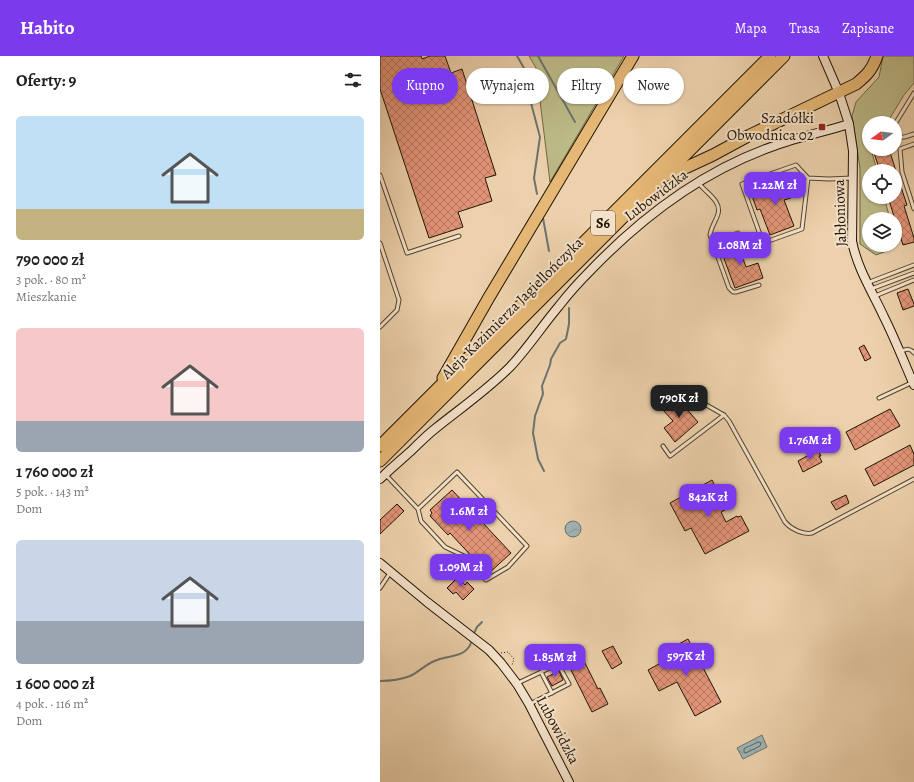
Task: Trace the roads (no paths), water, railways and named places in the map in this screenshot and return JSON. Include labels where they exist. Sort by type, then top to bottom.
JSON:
[{"type":"highway","points":[[436,390],[488,299],[633,56]]},
{"type":"highway","name":"Aleja Kazimierza Jagiellończyka","points":[[696,138],[770,56]]},
{"type":"highway","name":"Aleja Kazimierza Jagiellończyka","points":[[380,446],[696,138],[784,56]]},
{"type":"highway","points":[[662,179],[856,84],[867,75],[874,65],[877,56]]},
{"type":"highway","name":"Aleja Kazimierza Jagiellończyka","points":[[380,461],[662,179],[670,164]]},
{"type":"street","name":"Jabłoniowa","points":[[824,56],[839,92],[849,124],[853,151],[852,241],[854,252],[914,384]]},
{"type":"street","name":"Lubowidzka","points":[[382,477],[435,429],[461,410],[501,376],[516,361],[570,293],[609,252],[655,211],[684,190],[735,162],[774,145],[849,124]]},
{"type":"street","name":"Lubowidzka","points":[[380,563],[489,650],[517,684],[529,704],[569,782]]},
{"type":"lane","points":[[900,116],[914,93]]},
{"type":"lane","points":[[902,138],[914,134]]},
{"type":"lane","points":[[686,145],[696,138]]},
{"type":"lane","points":[[914,144],[900,149],[902,172],[914,209]]},
{"type":"lane","points":[[670,164],[677,154]]},
{"type":"lane","points":[[808,178],[802,229],[763,243],[742,184],[796,165],[808,178],[852,178]]},
{"type":"lane","points":[[380,175],[407,253],[459,236]]},
{"type":"lane","points":[[698,182],[701,187],[715,200],[718,206],[718,215],[710,234],[729,288],[733,292],[736,292],[759,285]]},
{"type":"lane","points":[[712,242],[738,233]]},
{"type":"lane","points":[[380,243],[399,300],[398,310],[380,328]]},
{"type":"lane","points":[[871,289],[914,265]]},
{"type":"lane","points":[[871,289],[914,273]]},
{"type":"lane","points":[[871,289],[914,280]]},
{"type":"lane","points":[[900,351],[908,349],[912,350],[914,353]]},
{"type":"lane","points":[[879,398],[914,384]]},
{"type":"lane","points":[[680,390],[724,415],[730,421],[785,522],[789,527],[806,534],[812,533],[914,479]]},
{"type":"lane","points":[[663,446],[670,456],[724,415]]},
{"type":"lane","points":[[382,477],[418,508],[421,521],[445,547],[464,556],[486,580],[508,566],[527,546],[457,472],[418,508]]},
{"type":"lane","points":[[380,588],[391,572]]},
{"type":"lane","points":[[517,684],[558,664],[568,684],[529,704]]},
{"type":"lane","points":[[541,672],[552,693]]},
{"type":"water","points":[[573,521],[579,523],[581,529],[579,535],[573,537],[567,535],[565,529],[567,523]]},
{"type":"water","points":[[762,735],[767,747],[743,759],[737,748]]},
{"type":"waterway","points":[[517,56],[528,75],[531,103],[540,137],[534,178],[537,194]]},
{"type":"waterway","points":[[538,56],[575,122]]},
{"type":"waterway","points":[[543,218],[549,251]]},
{"type":"waterway","points":[[544,471],[538,459],[533,433],[535,416],[543,394],[542,386],[551,359],[560,343],[566,339],[569,324],[569,308]]},
{"type":"waterway","points":[[474,633],[482,622]]},
{"type":"waterway","points":[[380,681],[395,680],[410,676],[433,661],[461,654],[471,643]]},
{"type":"place","name":"Szadółki Obwodnica 02","points":[[822,127]]}]
